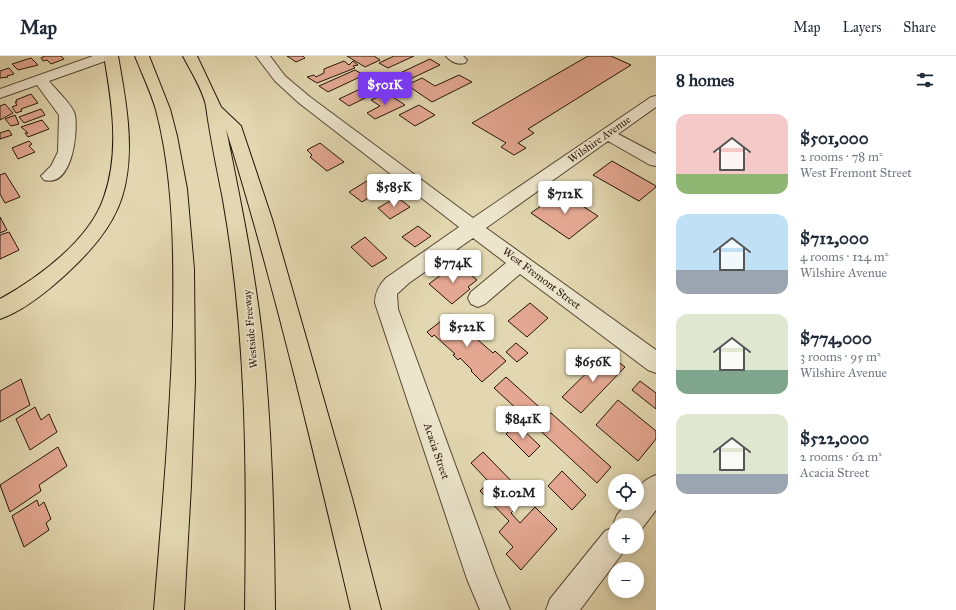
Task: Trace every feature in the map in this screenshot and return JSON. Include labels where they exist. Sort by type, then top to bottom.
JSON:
[{"type":"highway","name":"Westside Freeway","points":[[190,56],[213,108],[237,220],[247,294],[256,392],[259,488],[260,610]]},
{"type":"highway","points":[[143,58],[163,109],[169,136],[178,189],[184,269],[183,382],[178,485],[169,610]]},
{"type":"highway","points":[[0,310],[15,302],[64,265],[94,231],[113,198],[118,171],[120,135],[119,107],[110,61]]},
{"type":"highway","points":[[213,108],[233,126],[262,219],[336,491],[366,610]]},
{"type":"street","name":"West Fremont Street","points":[[263,56],[273,73],[382,160],[656,363]]},
{"type":"street","points":[[0,94],[40,80],[84,59],[110,61]]},
{"type":"street","points":[[40,80],[67,114],[66,152],[58,169],[50,176]]},
{"type":"street","name":"Wilshire Avenue","points":[[387,291],[389,287],[402,277],[656,100]]},
{"type":"street","points":[[606,134],[656,161]]},
{"type":"street","points":[[478,298],[520,262]]},
{"type":"street","name":"Acacia Street","points":[[387,291],[385,300],[387,309],[482,579],[496,610]]},
{"type":"street","points":[[632,518],[656,488]]},
{"type":"street","points":[[561,610],[608,549]]},
{"type":"building","points":[[45,56],[61,56],[64,59],[51,64],[47,60],[43,61],[41,58]]},
{"type":"building","points":[[287,56],[303,56],[305,58],[296,62]]},
{"type":"building","points":[[347,56],[374,56],[380,60],[365,67]]},
{"type":"building","points":[[394,56],[414,56],[388,68],[379,63]]},
{"type":"building","points":[[588,56],[611,56],[631,65],[528,129],[534,133],[518,143],[526,148],[514,155],[501,147],[506,143],[472,123]]},
{"type":"building","points":[[31,58],[38,65],[18,70],[12,64]]},
{"type":"building","points":[[430,59],[440,65],[408,80],[398,74]]},
{"type":"building","points":[[344,61],[349,65],[353,61],[358,65],[353,66],[355,68],[317,83],[307,77],[314,75],[316,77],[324,73],[324,69]]},
{"type":"building","points":[[9,68],[14,74],[7,76],[8,77],[0,78],[0,71]]},
{"type":"building","points":[[355,70],[364,75],[328,92],[319,86]]},
{"type":"building","points":[[459,75],[472,82],[432,102],[407,85],[422,78],[435,86]]},
{"type":"building","points":[[377,81],[387,87],[349,106],[339,99]]},
{"type":"building","points":[[387,93],[405,105],[375,119],[367,113],[380,106],[371,100]]},
{"type":"building","points":[[31,94],[38,103],[21,109],[22,111],[16,113],[12,107],[17,105],[15,102],[17,102],[16,100]]},
{"type":"building","points":[[5,104],[13,113],[0,120],[0,106]]},
{"type":"building","points":[[419,105],[435,115],[415,126],[399,115]]},
{"type":"building","points":[[41,109],[45,115],[24,123],[19,117]]},
{"type":"building","points":[[15,115],[19,124],[11,126],[5,119]]},
{"type":"building","points":[[42,120],[49,129],[28,137],[25,133],[28,133],[21,127]]},
{"type":"building","points":[[9,130],[12,135],[0,139],[0,133]]},
{"type":"building","points":[[29,141],[32,144],[29,146],[35,152],[18,159],[12,148]]},
{"type":"building","points":[[320,143],[344,162],[327,171],[310,157],[312,155],[307,150]]},
{"type":"building","points":[[612,161],[656,187],[639,201],[593,175]]},
{"type":"building","points":[[5,173],[20,197],[5,203],[0,194],[0,175]]},
{"type":"building","points":[[370,179],[382,189],[362,202],[349,192]]},
{"type":"building","points":[[561,192],[598,216],[569,239],[531,213]]},
{"type":"building","points":[[397,197],[410,207],[390,219],[378,208]]},
{"type":"building","points":[[0,217],[7,230],[0,233]]},
{"type":"building","points":[[418,226],[431,236],[415,247],[402,237]]},
{"type":"building","points":[[9,232],[19,250],[0,259],[0,235]]},
{"type":"building","points":[[365,237],[387,258],[372,267],[351,247]]},
{"type":"building","points":[[459,265],[477,280],[468,287],[470,289],[452,304],[429,284],[446,271],[449,273]]},
{"type":"building","points":[[530,303],[548,318],[527,337],[508,321]]},
{"type":"building","points":[[450,314],[458,321],[456,322],[464,328],[466,327],[472,331],[470,333],[493,353],[495,351],[506,361],[482,382],[460,358],[458,360],[453,355],[455,354],[434,335],[432,337],[427,332]]},
{"type":"building","points":[[516,343],[528,353],[517,362],[506,352]]},
{"type":"building","points":[[607,353],[625,367],[581,413],[562,397]]},
{"type":"building","points":[[506,377],[548,415],[551,413],[611,467],[597,483],[494,388]]},
{"type":"building","points":[[21,379],[30,405],[0,422],[0,391]]},
{"type":"building","points":[[640,381],[656,393],[656,409],[632,390]]},
{"type":"building","points":[[618,400],[656,431],[656,439],[638,461],[596,425]]},
{"type":"building","points":[[35,407],[41,420],[49,414],[57,432],[30,450],[16,419]]},
{"type":"building","points":[[517,424],[540,446],[529,457],[506,434]]},
{"type":"building","points":[[58,447],[67,466],[39,485],[41,491],[10,512],[0,485]]},
{"type":"building","points":[[483,452],[527,497],[511,513],[520,523],[535,507],[557,529],[521,570],[506,554],[513,547],[499,532],[509,521],[480,491],[489,482],[471,463]]},
{"type":"building","points":[[562,471],[586,495],[572,510],[548,486]]},
{"type":"building","points":[[37,500],[39,506],[44,502],[51,519],[46,523],[49,530],[24,547],[12,516]]}]
